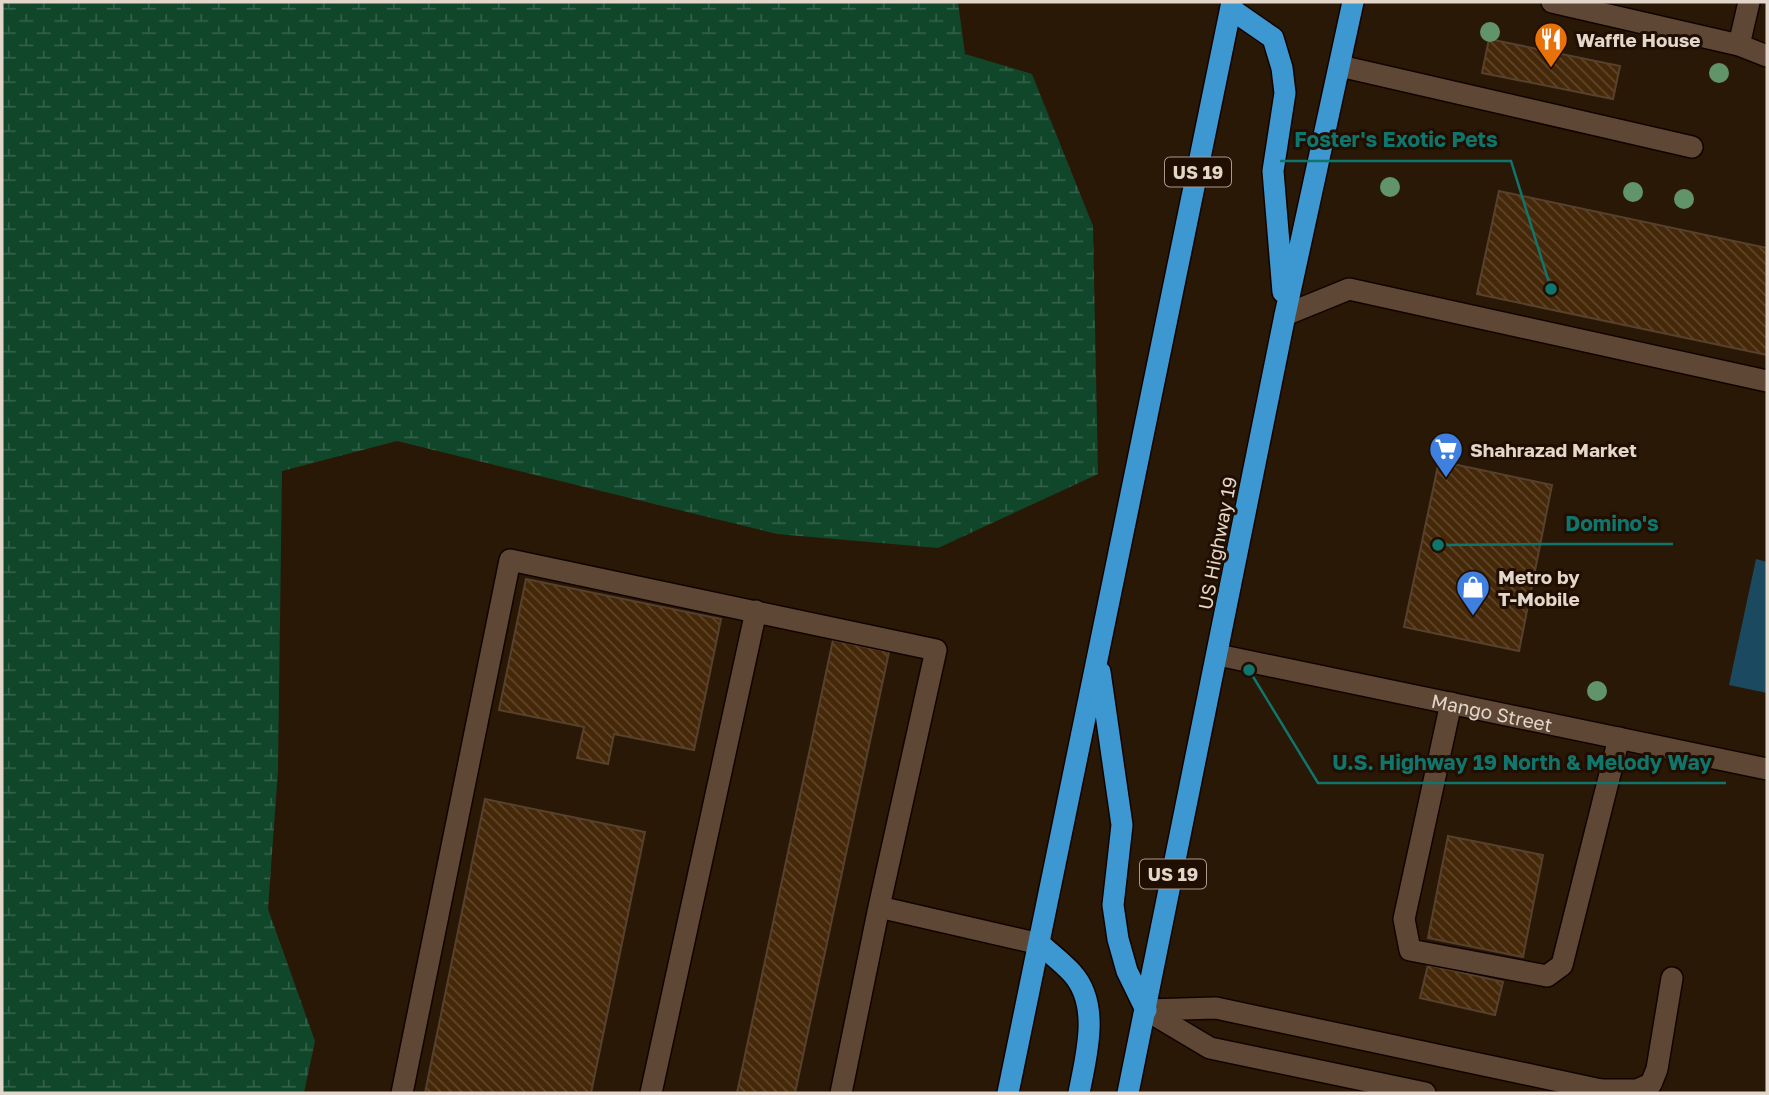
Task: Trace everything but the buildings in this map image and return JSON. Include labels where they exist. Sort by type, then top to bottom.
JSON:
[{"type":"highway","name":"US Highway 19","points":[[1128,1093],[1285,315],[1353,2]]},
{"type":"highway","points":[[1231,5],[1273,38],[1282,68],[1285,93],[1273,171],[1285,315]]},
{"type":"highway","name":"US 19","points":[[1008,1093],[1231,5]]},
{"type":"highway","points":[[1098,656],[1122,825],[1113,905],[1116,928],[1128,971],[1146,1010]]},
{"type":"highway","points":[[1040,944],[1074,975],[1087,1000],[1089,1041],[1079,1093]]},
{"type":"street","points":[[1552,2],[1739,45],[1767,56]]},
{"type":"street","points":[[1739,45],[1749,2]]},
{"type":"street","points":[[1340,66],[1692,147]]},
{"type":"street","points":[[1285,315],[1349,289],[1767,381]]},
{"type":"street","points":[[402,1093],[510,560],[936,650],[841,1093]]},
{"type":"street","points":[[651,1093],[757,611]]},
{"type":"street","name":"Mango Street","points":[[1218,655],[1767,769]]},
{"type":"street","points":[[1451,702],[1404,919],[1409,950],[1547,976],[1562,965],[1619,738]]},
{"type":"street","points":[[879,907],[1040,944]]},
{"type":"street","points":[[1146,1010],[1216,1008],[1600,1091],[1637,1090],[1651,1084],[1657,1069],[1672,978]]},
{"type":"street","points":[[1146,1010],[1210,1048],[1425,1093]]},
{"type":"green space","points":[[2,2],[958,2],[965,54],[1032,74],[1093,226],[1098,474],[938,548],[777,534],[397,441],[282,471],[278,770],[268,909],[315,1041],[304,1093],[2,1093]]},
{"type":"water","points":[[1756,559],[1767,562],[1767,693],[1729,685]]},
{"type":"place","name":"Waffle House","points":[[1551,69]]},
{"type":"place","name":"Foster's Exotic Pets","points":[[1551,289]]},
{"type":"place","name":"Shahrazad Market","points":[[1446,479]]},
{"type":"place","name":"Domino's","points":[[1438,545]]},
{"type":"place","name":"Metro by T-Mobile","points":[[1473,617]]},
{"type":"place","name":"U.S. Highway 19 North & Melody Way","points":[[1249,670]]}]
